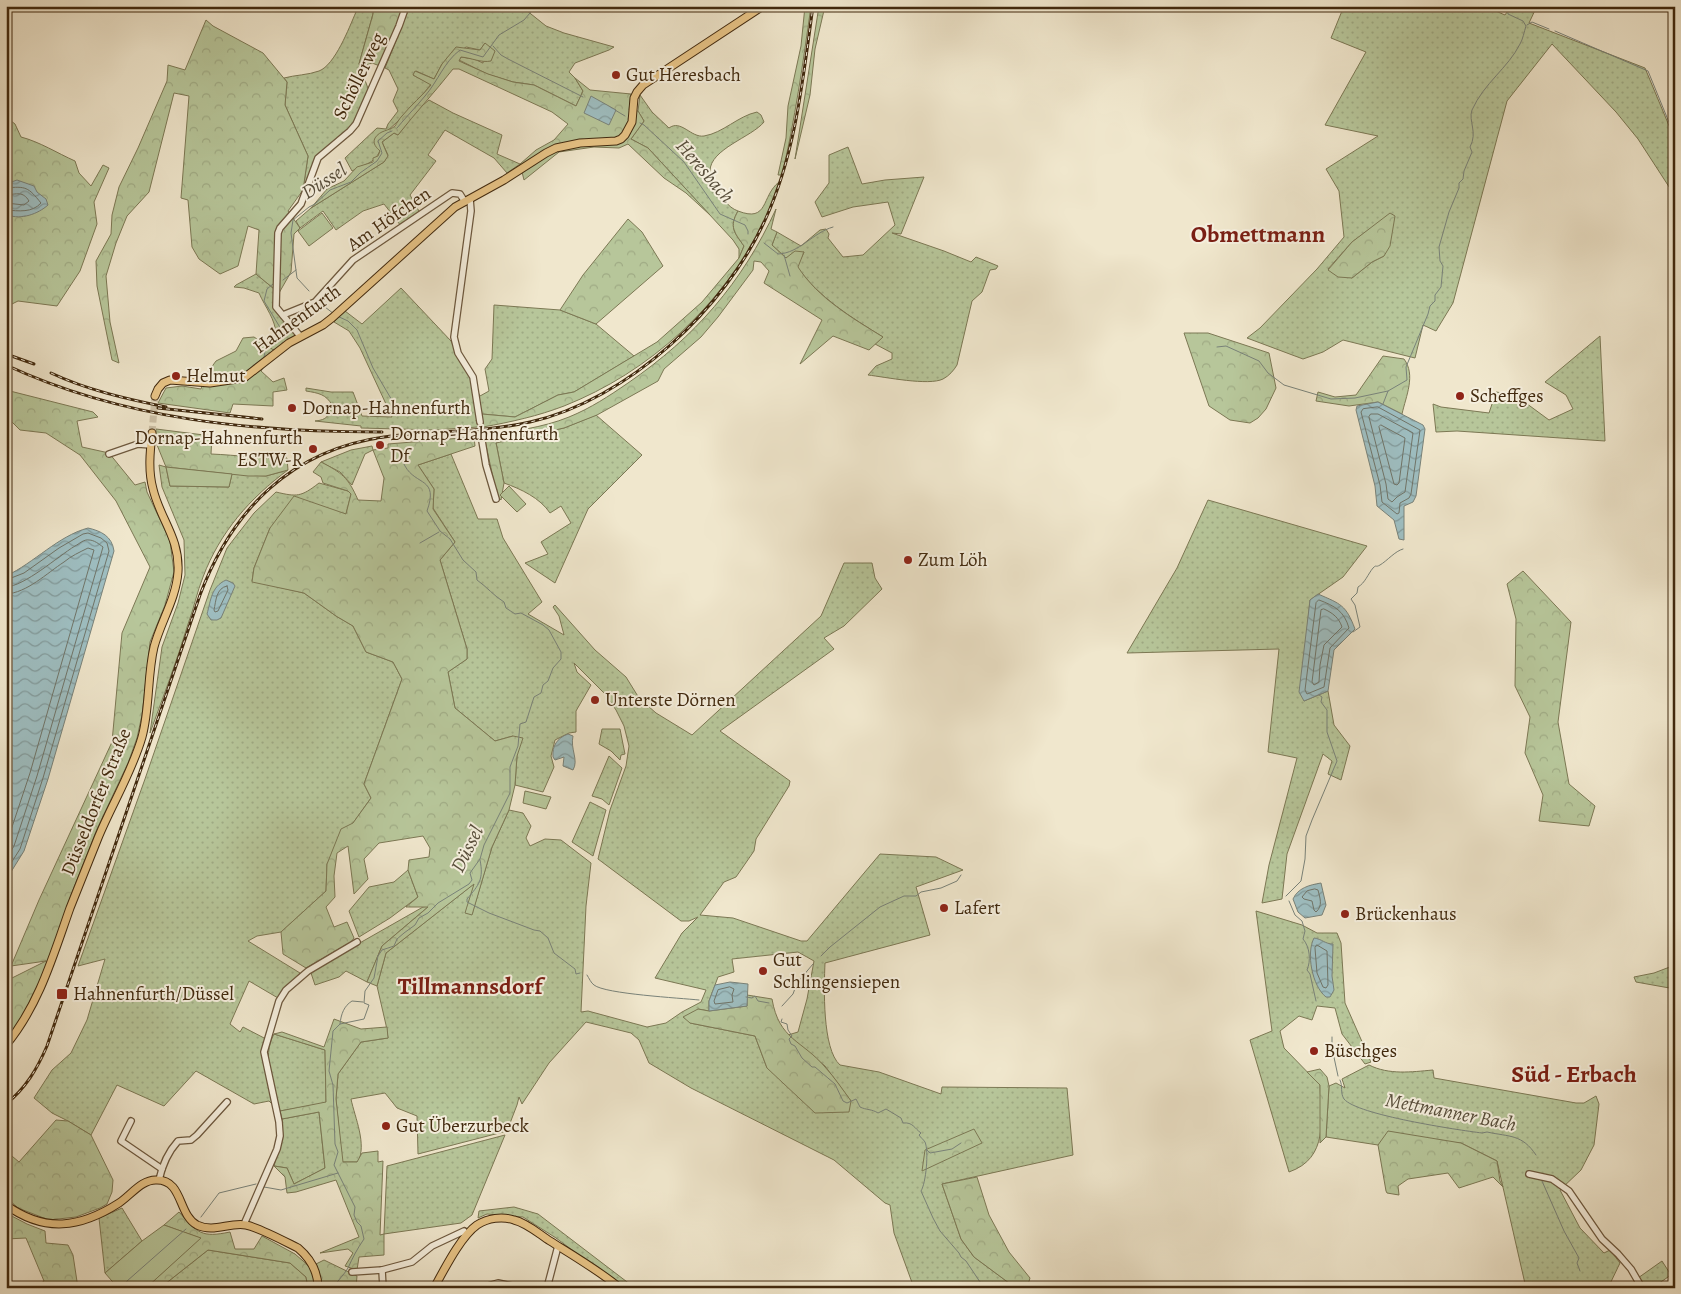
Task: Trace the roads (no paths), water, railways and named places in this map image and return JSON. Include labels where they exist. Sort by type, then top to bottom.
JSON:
[{"type":"main road","name":"Hahnenfurth","points":[[155,396],[163,382],[170,380],[210,383],[244,378],[279,350],[332,318],[446,214],[468,200],[546,153],[568,144],[616,142],[621,139],[632,122],[634,98],[643,85],[763,6]]},
{"type":"main road","name":"Düsseldorfer Straße","points":[[6,1045],[30,1009],[45,980],[73,900],[142,737],[147,711],[153,654],[160,629],[174,596],[178,571],[174,539],[153,490],[150,474],[152,433]]},
{"type":"main road","points":[[6,1205],[24,1217],[37,1222],[56,1225],[68,1224],[80,1221],[119,1203],[146,1182],[159,1180],[173,1187],[178,1194],[186,1215],[192,1222],[202,1228],[246,1225],[288,1243],[305,1254],[314,1267],[318,1279],[318,1288]]},
{"type":"main road","points":[[434,1288],[471,1230],[487,1220],[501,1218],[516,1220],[620,1288]]},
{"type":"street","name":"Schöllerweg","points":[[300,336],[276,307],[278,237],[280,228],[301,204],[318,158],[356,124],[400,26],[406,6]]},
{"type":"street","name":"Am Höfchen","points":[[283,315],[315,302],[353,260],[452,194],[460,194],[468,200]]},
{"type":"street","points":[[468,200],[471,211],[454,337],[458,353],[473,377],[480,422]]},
{"type":"street","points":[[482,441],[486,465],[496,499]]},
{"type":"street","points":[[110,454],[138,444],[151,445]]},
{"type":"street","points":[[246,1225],[245,1222],[277,1149],[280,1136],[278,1114],[264,1052],[279,1001],[286,990],[308,971],[356,942]]},
{"type":"street","points":[[159,1180],[162,1169],[178,1141],[191,1140],[228,1102]]},
{"type":"street","points":[[131,1121],[122,1141],[162,1169]]},
{"type":"street","points":[[1529,1174],[1552,1179],[1569,1191],[1602,1239],[1631,1269],[1642,1288]]},
{"type":"street","points":[[352,1272],[382,1270],[412,1262],[432,1246],[464,1231]]},
{"type":"street","points":[[547,1288],[558,1246]]},
{"type":"street","points":[[382,1270],[383,1288]]},
{"type":"street","points":[[481,1288],[498,1283],[521,1288]]},
{"type":"water","points":[[591,96],[616,110],[609,125],[584,113]]},
{"type":"water","points":[[17,180],[34,186],[37,192],[46,199],[48,205],[29,215],[18,217],[8,215],[6,210],[6,184]]},
{"type":"water","points":[[1378,402],[1423,425],[1425,429],[1416,496],[1413,502],[1404,506],[1404,540],[1399,539],[1394,520],[1377,506],[1375,486],[1356,410],[1357,406]]},
{"type":"water","points":[[88,528],[105,535],[111,542],[114,551],[48,779],[24,851],[6,880],[6,576],[66,537]]},
{"type":"water","points":[[226,580],[235,586],[221,618],[211,620],[207,614],[212,594],[217,586]]},
{"type":"water","points":[[1318,594],[1342,606],[1349,615],[1355,629],[1334,650],[1328,691],[1304,701],[1299,692],[1310,600]]},
{"type":"water","points":[[568,734],[573,736],[575,766],[573,770],[563,766],[564,757],[555,760],[553,757],[553,749],[556,743]]},
{"type":"water","points":[[1321,883],[1326,905],[1322,915],[1305,918],[1298,912],[1293,899],[1304,888]]},
{"type":"water","points":[[1314,938],[1333,944],[1332,976],[1334,990],[1330,997],[1326,997],[1321,992],[1314,977],[1311,952]]},
{"type":"water","points":[[730,982],[748,984],[747,1006],[709,1011],[709,1001],[715,985]]},
{"type":"waterway","name":"Düssel","points":[[397,128],[430,90],[454,55],[460,50],[483,57],[499,35],[524,20],[536,6]]},
{"type":"waterway","name":"Mettmanner Bach","points":[[1383,404],[1388,391],[1407,380],[1406,367],[1430,306],[1435,301],[1435,295],[1441,287],[1443,266],[1440,261],[1439,247],[1459,183],[1463,179],[1464,171],[1472,152],[1470,147],[1473,136],[1472,110],[1483,92],[1515,53],[1523,38],[1526,26],[1523,21],[1508,14],[1507,6]]},
{"type":"waterway","points":[[1527,25],[1532,22],[1549,29]]},
{"type":"waterway","points":[[1555,31],[1648,71],[1675,137]]},
{"type":"waterway","name":"Heresbach","points":[[493,46],[501,55],[508,59],[583,97]]},
{"type":"waterway","name":"Heresbach","points":[[615,110],[625,116]]},
{"type":"waterway","name":"Heresbach","points":[[640,123],[684,162],[720,214],[745,225],[748,234]]},
{"type":"waterway","name":"Düssel","points":[[309,291],[297,278],[291,233],[293,220],[330,190],[351,182],[377,161],[382,153],[378,141],[392,131]]},
{"type":"waterway","name":"Heresbach","points":[[764,243],[778,254],[786,253],[800,247],[833,227]]},
{"type":"waterway","points":[[784,255],[790,276]]},
{"type":"waterway","points":[[283,280],[296,270]]},
{"type":"waterway","points":[[203,378],[244,373],[264,357],[266,346],[281,329],[264,301],[267,289],[273,284]]},
{"type":"waterway","name":"Düssel","points":[[325,307],[334,314]]},
{"type":"waterway","name":"Düssel","points":[[337,316],[348,321],[357,330],[373,368],[393,402],[395,413]]},
{"type":"waterway","points":[[1217,347],[1226,346],[1259,361],[1268,373],[1284,385],[1331,399],[1355,398],[1388,391]]},
{"type":"waterway","name":"Düssel","points":[[333,1288],[346,1271],[364,1239],[361,1226],[354,1215],[355,1207],[334,1165],[338,1152],[335,1144],[333,1085],[329,1071],[333,1031],[340,1024],[364,1019],[369,1005],[364,1003],[365,991],[374,978],[378,956],[382,950],[394,946],[397,939],[415,925],[419,918],[428,913],[438,903],[469,884],[472,880],[470,873],[480,859],[484,845],[510,793],[510,767],[518,746],[520,724],[526,722],[534,697],[541,693],[543,685],[548,681],[553,668],[561,659],[561,652],[549,630],[521,613],[515,614],[506,608],[504,602],[477,580],[476,572],[463,560],[450,539],[440,531],[427,511],[430,500],[428,487],[404,465],[401,454]]},
{"type":"waterway","points":[[420,543],[439,532]]},
{"type":"waterway","name":"Mettmanner Bach","points":[[1353,632],[1360,627],[1355,605],[1351,599],[1357,593],[1358,587],[1374,567],[1403,549]]},
{"type":"waterway","name":"Mettmanner Bach","points":[[1286,896],[1301,881],[1305,859],[1306,836],[1337,761],[1327,732],[1327,710],[1321,702],[1322,697],[1319,695]]},
{"type":"waterway","points":[[480,860],[481,877],[467,902],[489,913],[540,931],[548,938],[554,953],[575,969],[576,974],[580,973]]},
{"type":"waterway","points":[[821,956],[880,907],[904,896],[916,896],[921,892],[941,888],[957,881],[961,875]]},
{"type":"waterway","name":"Mettmanner Bach","points":[[1289,901],[1295,915],[1302,921],[1305,931],[1303,939],[1309,954],[1307,970],[1310,974],[1316,1001]]},
{"type":"waterway","points":[[782,1006],[793,994],[797,983],[813,964]]},
{"type":"waterway","points":[[587,975],[594,985],[612,991],[699,1000]]},
{"type":"waterway","points":[[746,997],[752,998],[755,996],[758,1001],[769,1003]]},
{"type":"waterway","points":[[340,1024],[343,1011],[349,1003],[352,1001],[363,1002]]},
{"type":"waterway","points":[[782,1019],[781,1022],[787,1024],[792,1036],[789,1039],[791,1044],[795,1046],[802,1058],[835,1084],[843,1101],[847,1103],[856,1099],[860,1107],[878,1113],[886,1109],[901,1118],[903,1123],[911,1124],[921,1133],[919,1135],[925,1142],[927,1159],[926,1174],[921,1191],[933,1218],[940,1231],[966,1261],[980,1282],[990,1288]]},
{"type":"waterway","name":"Mettmanner Bach","points":[[1332,1037],[1332,1048],[1338,1076]]},
{"type":"waterway","name":"Mettmanner Bach","points":[[1340,1080],[1344,1099],[1368,1111],[1431,1125],[1509,1136],[1526,1143],[1536,1155]]},
{"type":"waterway","points":[[927,1150],[930,1153],[952,1149],[961,1143]]},
{"type":"waterway","points":[[264,1187],[281,1190],[338,1173]]},
{"type":"waterway","name":"Mettmanner Bach","points":[[1542,1181],[1564,1231],[1579,1258],[1577,1263],[1580,1271]]},
{"type":"waterway","points":[[201,1217],[219,1193],[256,1184]]},
{"type":"waterway","points":[[124,1288],[127,1281],[186,1229]]},
{"type":"tunnel","points":[[152,433],[155,396]]},
{"type":"tunnel","points":[[480,422],[482,441]]},
{"type":"railway","points":[[6,1104],[30,1078],[47,1046],[200,595],[213,564],[229,536],[248,511],[269,489],[293,470],[321,455],[351,444],[384,437],[512,426],[567,411],[603,394],[637,372],[670,346],[700,316],[726,285],[748,252],[766,218],[785,167],[797,114],[813,6]]},
{"type":"railway","points":[[6,354],[34,364]]},
{"type":"railway","points":[[6,365],[51,384],[97,399],[190,419],[286,429],[382,432]]},
{"type":"railway","points":[[51,373],[93,389],[166,407]]},
{"type":"railway","points":[[158,408],[262,419]]},
{"type":"place","name":"Gut Heresbach","points":[[616,75]]},
{"type":"place","name":"Helmut","points":[[176,376]]},
{"type":"place","name":"Scheffges","points":[[1460,396]]},
{"type":"place","name":"Dornap-Hahnenfurth","points":[[292,408]]},
{"type":"place","name":"Dornap-Hahnenfurth Df","points":[[380,445]]},
{"type":"place","name":"Dornap-Hahnenfurth ESTW-R","points":[[313,449]]},
{"type":"place","name":"Zum Löh","points":[[908,560]]},
{"type":"place","name":"Unterste Dörnen","points":[[595,700]]},
{"type":"place","name":"Lafert","points":[[944,908]]},
{"type":"place","name":"Brückenhaus","points":[[1345,914]]},
{"type":"place","name":"Gut Schlingensiepen","points":[[763,971]]},
{"type":"place","name":"Hahnenfurth/Düssel","points":[[62,994]]},
{"type":"place","name":"Büschges","points":[[1314,1051]]},
{"type":"place","name":"Gut Überzurbeck","points":[[386,1126]]},
{"type":"district","name":"Obmettmann","points":[[1258,234]]},
{"type":"district","name":"Tillmannsdorf","points":[[470,986]]},
{"type":"district","name":"Süd - Erbach","points":[[1574,1074]]}]
